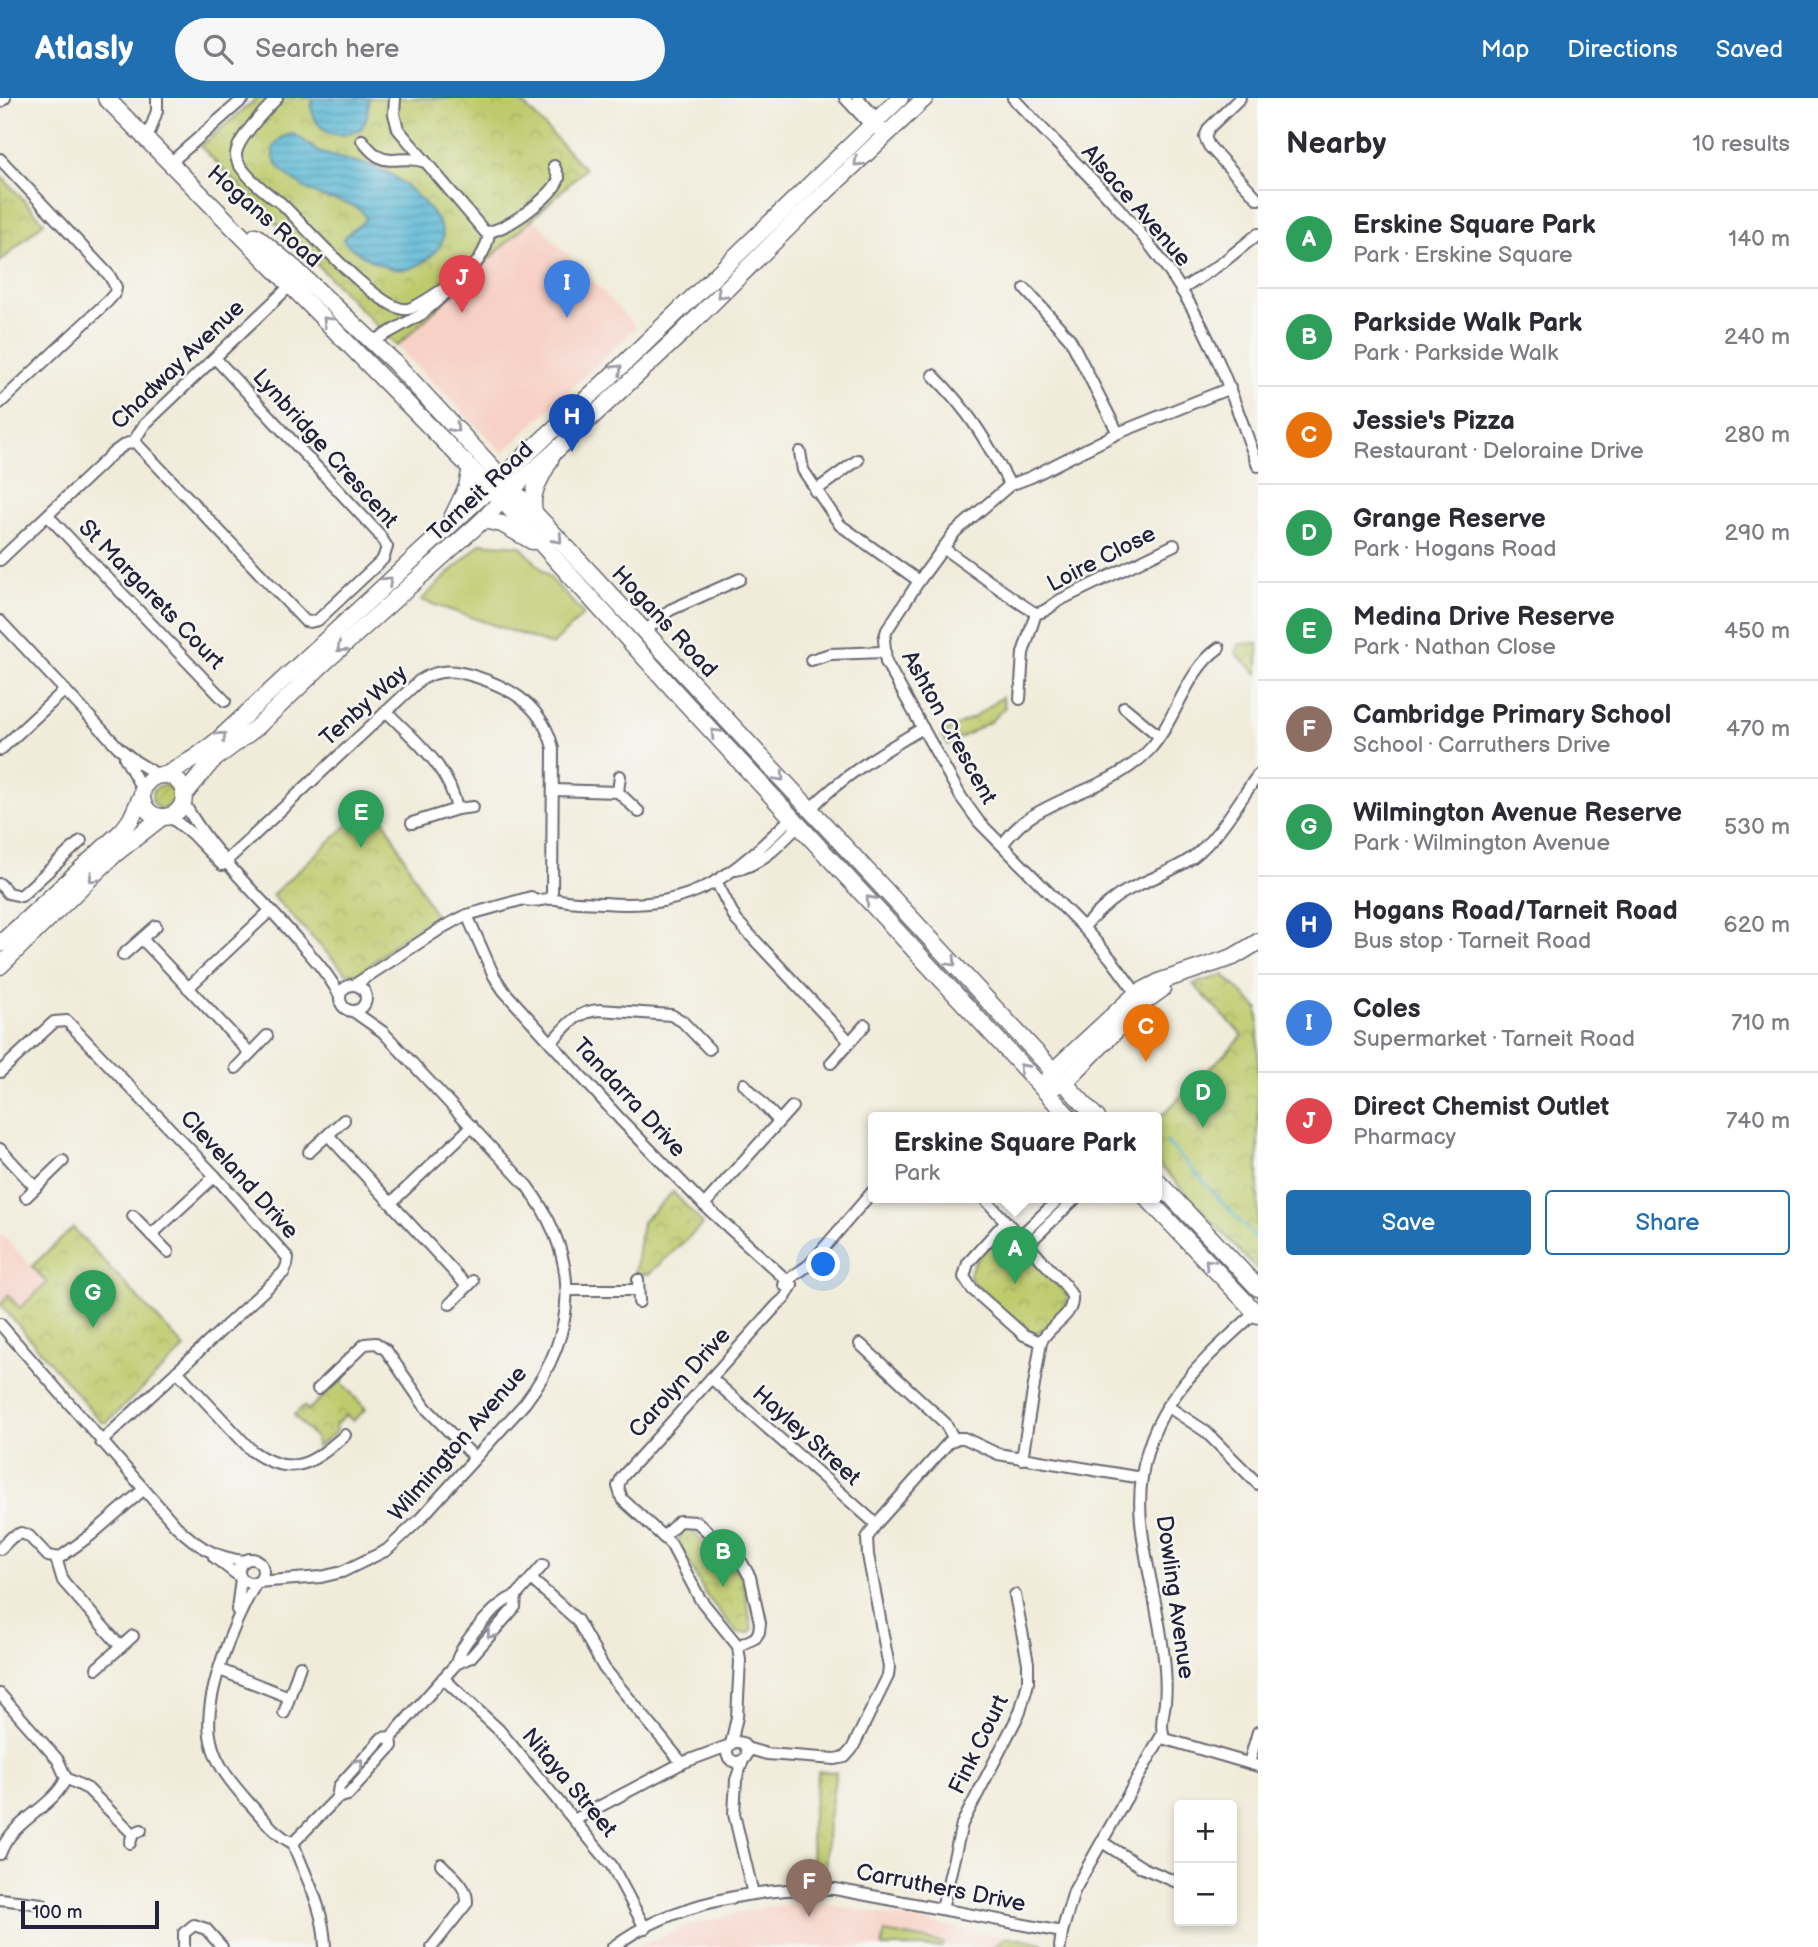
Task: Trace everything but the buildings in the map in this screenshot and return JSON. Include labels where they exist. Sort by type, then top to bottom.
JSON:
[{"type":"street","points":[[0,102],[5,98]]},
{"type":"street","name":"Hogans Road","points":[[106,98],[471,468],[496,482]]},
{"type":"street","points":[[147,139],[157,111],[157,98]]},
{"type":"street","points":[[176,168],[244,98]]},
{"type":"street","points":[[277,98],[242,141],[236,158],[246,174],[269,196],[281,203],[358,279],[393,307],[402,309],[419,304],[472,269]]},
{"type":"street","points":[[395,98],[394,114],[398,129],[480,228],[489,233]]},
{"type":"street","points":[[845,98],[874,123]]},
{"type":"street","points":[[858,98],[885,136]]},
{"type":"street","name":"Tarneit Road","points":[[162,775],[196,757],[217,741],[608,379],[900,98]]},
{"type":"street","name":"Tarneit Road","points":[[183,798],[212,761],[257,727],[483,520],[507,494],[925,98]]},
{"type":"street","name":"Alsace Avenue","points":[[1014,98],[1142,236],[1181,290],[1211,344],[1258,466]]},
{"type":"street","points":[[1240,98],[1209,128],[1205,136],[1209,146],[1258,199]]},
{"type":"street","points":[[362,140],[382,159],[426,162]]},
{"type":"street","points":[[0,159],[109,275],[116,286],[115,293],[108,301],[0,403]]},
{"type":"street","points":[[372,342],[422,314],[472,269],[483,254],[489,233],[511,223],[554,189],[559,178],[554,166]]},
{"type":"street","name":"Hogans Road","points":[[176,168],[284,260],[395,363],[507,494],[544,548],[1064,1112]]},
{"type":"street","points":[[1181,290],[1222,263],[1258,234]]},
{"type":"street","points":[[291,285],[315,288]]},
{"type":"street","name":"Chadway Avenue","points":[[0,560],[119,449],[134,441],[144,425],[291,285]]},
{"type":"street","points":[[1025,289],[1070,340],[1118,433]]},
{"type":"street","name":"Lynbridge Crescent","points":[[134,441],[305,621],[318,620],[383,559],[387,547],[377,533],[215,358]]},
{"type":"street","points":[[395,363],[390,368],[391,377],[421,408],[435,432]]},
{"type":"street","points":[[933,375],[959,402],[980,430],[1010,485]]},
{"type":"street","name":"Ashton Crescent","points":[[1140,998],[1083,927],[979,822],[961,797],[886,662],[884,652],[887,630],[943,548],[971,516],[1010,485],[1118,433],[1230,388]]},
{"type":"street","points":[[800,452],[803,470],[840,525],[919,581]]},
{"type":"street","points":[[534,511],[532,500],[552,454]]},
{"type":"street","points":[[815,491],[858,460]]},
{"type":"street","points":[[449,525],[467,487],[471,468]]},
{"type":"street","name":"Hogans Road","points":[[507,494],[534,511],[1091,1112]]},
{"type":"street","name":"St Margarets Court","points":[[48,516],[225,702]]},
{"type":"street","points":[[483,520],[502,524],[544,548]]},
{"type":"street","name":"Loire Close","points":[[943,548],[1025,608],[1036,613],[1174,545]]},
{"type":"street","points":[[644,632],[670,610],[740,579]]},
{"type":"street","points":[[1020,699],[1023,653],[1036,613]]},
{"type":"street","points":[[0,621],[118,747],[135,761],[179,782],[200,837]]},
{"type":"street","points":[[1002,845],[1017,828],[1034,815],[1122,774],[1151,748],[1202,663],[1219,648]]},
{"type":"street","points":[[811,660],[830,654],[884,652]]},
{"type":"street","name":"Tenby Way","points":[[224,863],[419,681],[443,670],[463,673],[501,685],[526,702],[549,734],[553,748],[553,895]]},
{"type":"street","points":[[0,750],[65,690]]},
{"type":"street","points":[[1124,708],[1159,736]]},
{"type":"street","points":[[386,711],[442,768],[450,782],[457,809]]},
{"type":"street","points":[[340,996],[344,989],[382,968],[424,938],[467,915],[504,904],[525,900],[537,902],[553,895],[574,903],[671,901],[693,893],[736,870],[751,866],[766,856],[796,820],[839,781],[923,728]]},
{"type":"street","points":[[118,747],[142,793],[148,811],[166,816],[200,837],[323,967],[340,996],[343,1007],[353,1011],[360,1009],[382,968]]},
{"type":"street","points":[[0,944],[122,830],[131,819],[148,780],[162,775]]},
{"type":"street","points":[[1083,927],[1110,901],[1194,856],[1208,843],[1258,775]]},
{"type":"street","points":[[618,792],[620,776]]},
{"type":"street","points":[[554,790],[618,792],[639,812]]},
{"type":"street","points":[[0,966],[115,854],[166,816],[177,811],[183,798]]},
{"type":"street","points":[[412,824],[457,809],[473,807]]},
{"type":"street","points":[[0,884],[8,893],[21,896],[81,841]]},
{"type":"street","points":[[716,881],[736,920],[850,1042]]},
{"type":"street","points":[[188,988],[271,910]]},
{"type":"street","name":"Tandarra Drive","points":[[467,915],[494,976],[504,991],[704,1205],[789,1283]]},
{"type":"street","points":[[123,955],[156,926]]},
{"type":"street","points":[[143,940],[250,1054]]},
{"type":"street","points":[[1043,1090],[1161,981],[1233,957],[1258,942]]},
{"type":"street","points":[[323,967],[362,990],[365,1000]]},
{"type":"street","name":"Wilmington Avenue","points":[[365,1000],[383,1032]]},
{"type":"street","points":[[551,1044],[576,1016],[600,1010],[663,1013],[676,1017],[709,1049]]},
{"type":"street","name":"Wilmington Avenue","points":[[256,1583],[321,1577],[342,1572],[387,1550],[404,1536],[474,1457],[513,1418],[540,1383],[559,1344],[564,1324],[567,1290],[562,1253],[542,1206],[527,1186],[383,1032],[353,1011]]},
{"type":"street","name":"Cleveland Drive","points":[[0,1072],[54,1022],[67,1021],[215,1176],[288,1258],[284,1272],[101,1441]]},
{"type":"street","points":[[831,1063],[866,1025]]},
{"type":"street","points":[[236,1068],[267,1036]]},
{"type":"street","points":[[743,1082],[779,1121]]},
{"type":"street","points":[[704,1205],[792,1107]]},
{"type":"street","points":[[309,1152],[344,1120]]},
{"type":"street","points":[[391,1203],[472,1126]]},
{"type":"street","points":[[328,1136],[470,1284],[450,1304]]},
{"type":"street","points":[[0,1149],[35,1187]]},
{"type":"street","points":[[26,1196],[63,1161]]},
{"type":"street","points":[[151,1235],[215,1176]]},
{"type":"street","points":[[1162,1186],[1258,1288]]},
{"type":"street","name":"Carolyn Drive","points":[[663,1537],[625,1502],[618,1492],[622,1477],[785,1298],[789,1283],[801,1278],[868,1197]]},
{"type":"street","points":[[988,1203],[1072,1296],[1069,1312],[1041,1342],[1022,1459]]},
{"type":"street","points":[[1023,1241],[1056,1203]]},
{"type":"street","points":[[1023,1241],[1070,1203]]},
{"type":"street","points":[[1152,1203],[1257,1312]]},
{"type":"street","points":[[133,1216],[168,1252]]},
{"type":"street","points":[[1005,1222],[968,1264],[964,1277],[972,1289],[1024,1335],[1041,1342]]},
{"type":"street","points":[[567,1290],[638,1285],[639,1302]]},
{"type":"street","name":"Dowling Avenue","points":[[1060,1947],[1074,1891],[1162,1738],[1161,1719],[1165,1705],[1166,1676],[1141,1522],[1142,1478],[1148,1450],[1167,1406],[1199,1364],[1257,1312]]},
{"type":"street","points":[[0,1324],[143,1490],[195,1544],[225,1559],[255,1560],[262,1566],[264,1573],[238,1616],[220,1670],[211,1701],[209,1730],[215,1755],[239,1792],[276,1834],[293,1843]]},
{"type":"street","points":[[318,1389],[365,1344],[376,1343],[396,1361],[426,1408],[474,1457]]},
{"type":"street","points":[[860,1344],[946,1423],[954,1439]]},
{"type":"street","points":[[177,1371],[252,1451],[266,1460],[280,1465],[297,1466],[320,1457],[345,1435]]},
{"type":"street","name":"Hayley Street","points":[[711,1378],[876,1524]]},
{"type":"street","points":[[1167,1406],[1205,1431],[1258,1484]]},
{"type":"street","points":[[708,1752],[835,1759],[845,1757],[852,1749],[884,1687],[889,1667],[867,1545],[870,1532],[954,1439],[964,1438],[998,1454],[1022,1459],[1142,1478]]},
{"type":"street","points":[[0,1555],[21,1541],[31,1546],[46,1562],[56,1561],[143,1490]]},
{"type":"street","points":[[738,1646],[755,1638],[760,1627],[750,1577],[742,1563],[696,1522],[679,1521],[663,1537],[677,1554],[701,1599],[738,1646],[740,1661],[737,1717],[740,1755],[734,1815],[753,1894]]},
{"type":"street","points":[[0,1549],[17,1534],[25,1534],[56,1561],[63,1581],[121,1647]]},
{"type":"street","points":[[210,1553],[241,1578],[256,1583]]},
{"type":"street","points":[[238,1616],[240,1568],[245,1561]]},
{"type":"street","points":[[293,1843],[337,1798],[348,1795],[392,1746],[391,1737],[443,1678],[456,1664],[471,1657],[515,1607],[516,1596],[543,1565]]},
{"type":"street","name":"Wilmington Avenue","points":[[262,1566],[292,1579]]},
{"type":"street","points":[[531,1579],[577,1620],[604,1668],[682,1763]]},
{"type":"street","name":"Fink Court","points":[[942,1909],[962,1824],[1020,1712],[1028,1683],[1028,1663],[1015,1595]]},
{"type":"street","points":[[97,1668],[133,1636]]},
{"type":"street","points":[[284,1713],[299,1666]]},
{"type":"street","points":[[220,1670],[289,1697]]},
{"type":"street","name":"Nitaya Street","points":[[443,1678],[499,1730],[612,1866],[645,1928]]},
{"type":"street","points":[[0,1694],[58,1760],[66,1779],[88,1789],[135,1836]]},
{"type":"street","points":[[737,1717],[727,1750],[740,1755]]},
{"type":"street","points":[[1162,1738],[1253,1765],[1258,1732]]},
{"type":"street","points":[[574,1821],[682,1763],[730,1744]]},
{"type":"street","points":[[0,1854],[9,1837],[60,1789],[66,1779]]},
{"type":"street","points":[[1102,1842],[1143,1868],[1174,1881]]},
{"type":"street","points":[[293,1843],[296,1857],[314,1889],[325,1947]]},
{"type":"street","points":[[432,1947],[467,1903],[466,1891],[441,1864]]},
{"type":"street","name":"Carruthers Drive","points":[[612,1947],[674,1914],[705,1904],[782,1889],[835,1889],[1062,1932]]},
{"type":"street","points":[[0,1899],[42,1905]]},
{"type":"street","points":[[184,1947],[184,1933],[194,1925],[206,1929],[222,1947]]},
{"type":"shaded area","points":[[533,218],[636,327],[503,453],[397,346]]},
{"type":"shaded area","points":[[0,1232],[47,1283],[20,1308],[8,1295],[0,1303]]},
{"type":"shaded area","points":[[815,1902],[1007,1937],[993,1947],[637,1947],[683,1927],[765,1907]]},
{"type":"green space","points":[[257,98],[518,98],[585,169],[397,346],[200,146]]},
{"type":"green space","points":[[0,175],[44,222],[0,262]]},
{"type":"green space","points":[[481,543],[520,546],[584,614],[552,645],[421,600]]},
{"type":"green space","points":[[1258,643],[1258,674],[1236,654],[1239,644]]},
{"type":"green space","points":[[1002,697],[1005,707],[990,722],[948,745],[941,734],[976,716]]},
{"type":"green space","points":[[164,785],[175,792],[176,797],[169,808],[164,809],[153,802],[152,797],[159,786]]},
{"type":"green space","points":[[374,800],[435,916],[400,939],[360,974],[346,973],[272,895]]},
{"type":"green space","points":[[1224,975],[1258,1009],[1258,1271],[1162,1167],[1162,1115],[1243,1036],[1193,984]]},
{"type":"green space","points":[[673,1192],[703,1224],[649,1274],[635,1274],[642,1222]]},
{"type":"green space","points":[[73,1228],[185,1348],[107,1422],[101,1422],[0,1304],[8,1295],[20,1308],[47,1283],[32,1266]]},
{"type":"green space","points":[[1004,1235],[1015,1239],[1067,1295],[1062,1312],[1037,1333],[1027,1331],[975,1285],[969,1276],[983,1252],[993,1241]]},
{"type":"green space","points":[[343,1378],[343,1384],[366,1409],[353,1421],[346,1415],[335,1425],[336,1432],[316,1448],[316,1439],[294,1415],[304,1406],[308,1410]]},
{"type":"green space","points":[[690,1529],[737,1571],[743,1580],[752,1630],[748,1633],[737,1633],[705,1594],[678,1540],[684,1530]]},
{"type":"green space","points":[[818,1771],[836,1772],[828,1826],[825,1876],[812,1876],[811,1825]]},
{"type":"green space","points":[[885,1932],[943,1943],[942,1947],[882,1947]]},
{"type":"green space","points":[[1007,1937],[1042,1943],[1044,1947],[993,1947]]},
{"type":"water","points":[[313,98],[369,98],[367,117],[361,129],[345,134],[332,134],[321,128],[314,117]]},
{"type":"water","points":[[293,134],[320,152],[369,165],[402,183],[425,204],[437,220],[443,236],[438,248],[420,264],[398,269],[363,256],[348,245],[343,240],[345,236],[366,218],[351,205],[318,195],[303,187],[280,168],[273,153],[275,145]]},
{"type":"waterway","points":[[1166,1141],[1258,1241]]},
{"type":"place","name":"Direct Chemist Outlet","points":[[462,313]]},
{"type":"place","name":"Coles","points":[[567,318]]},
{"type":"place","name":"Hogans Road/Tarneit Road","points":[[572,452]]},
{"type":"place","name":"Medina Drive Reserve","points":[[361,848]]},
{"type":"place","name":"Jessie's Pizza","points":[[1146,1062]]},
{"type":"place","name":"Grange Reserve","points":[[1203,1128]]},
{"type":"place","name":"Erskine Square Park","points":[[1015,1284]]},
{"type":"place","name":"Wilmington Avenue Reserve","points":[[93,1328]]},
{"type":"place","name":"Parkside Walk Park","points":[[723,1587]]},
{"type":"place","name":"Cambridge Primary School","points":[[809,1917]]}]
